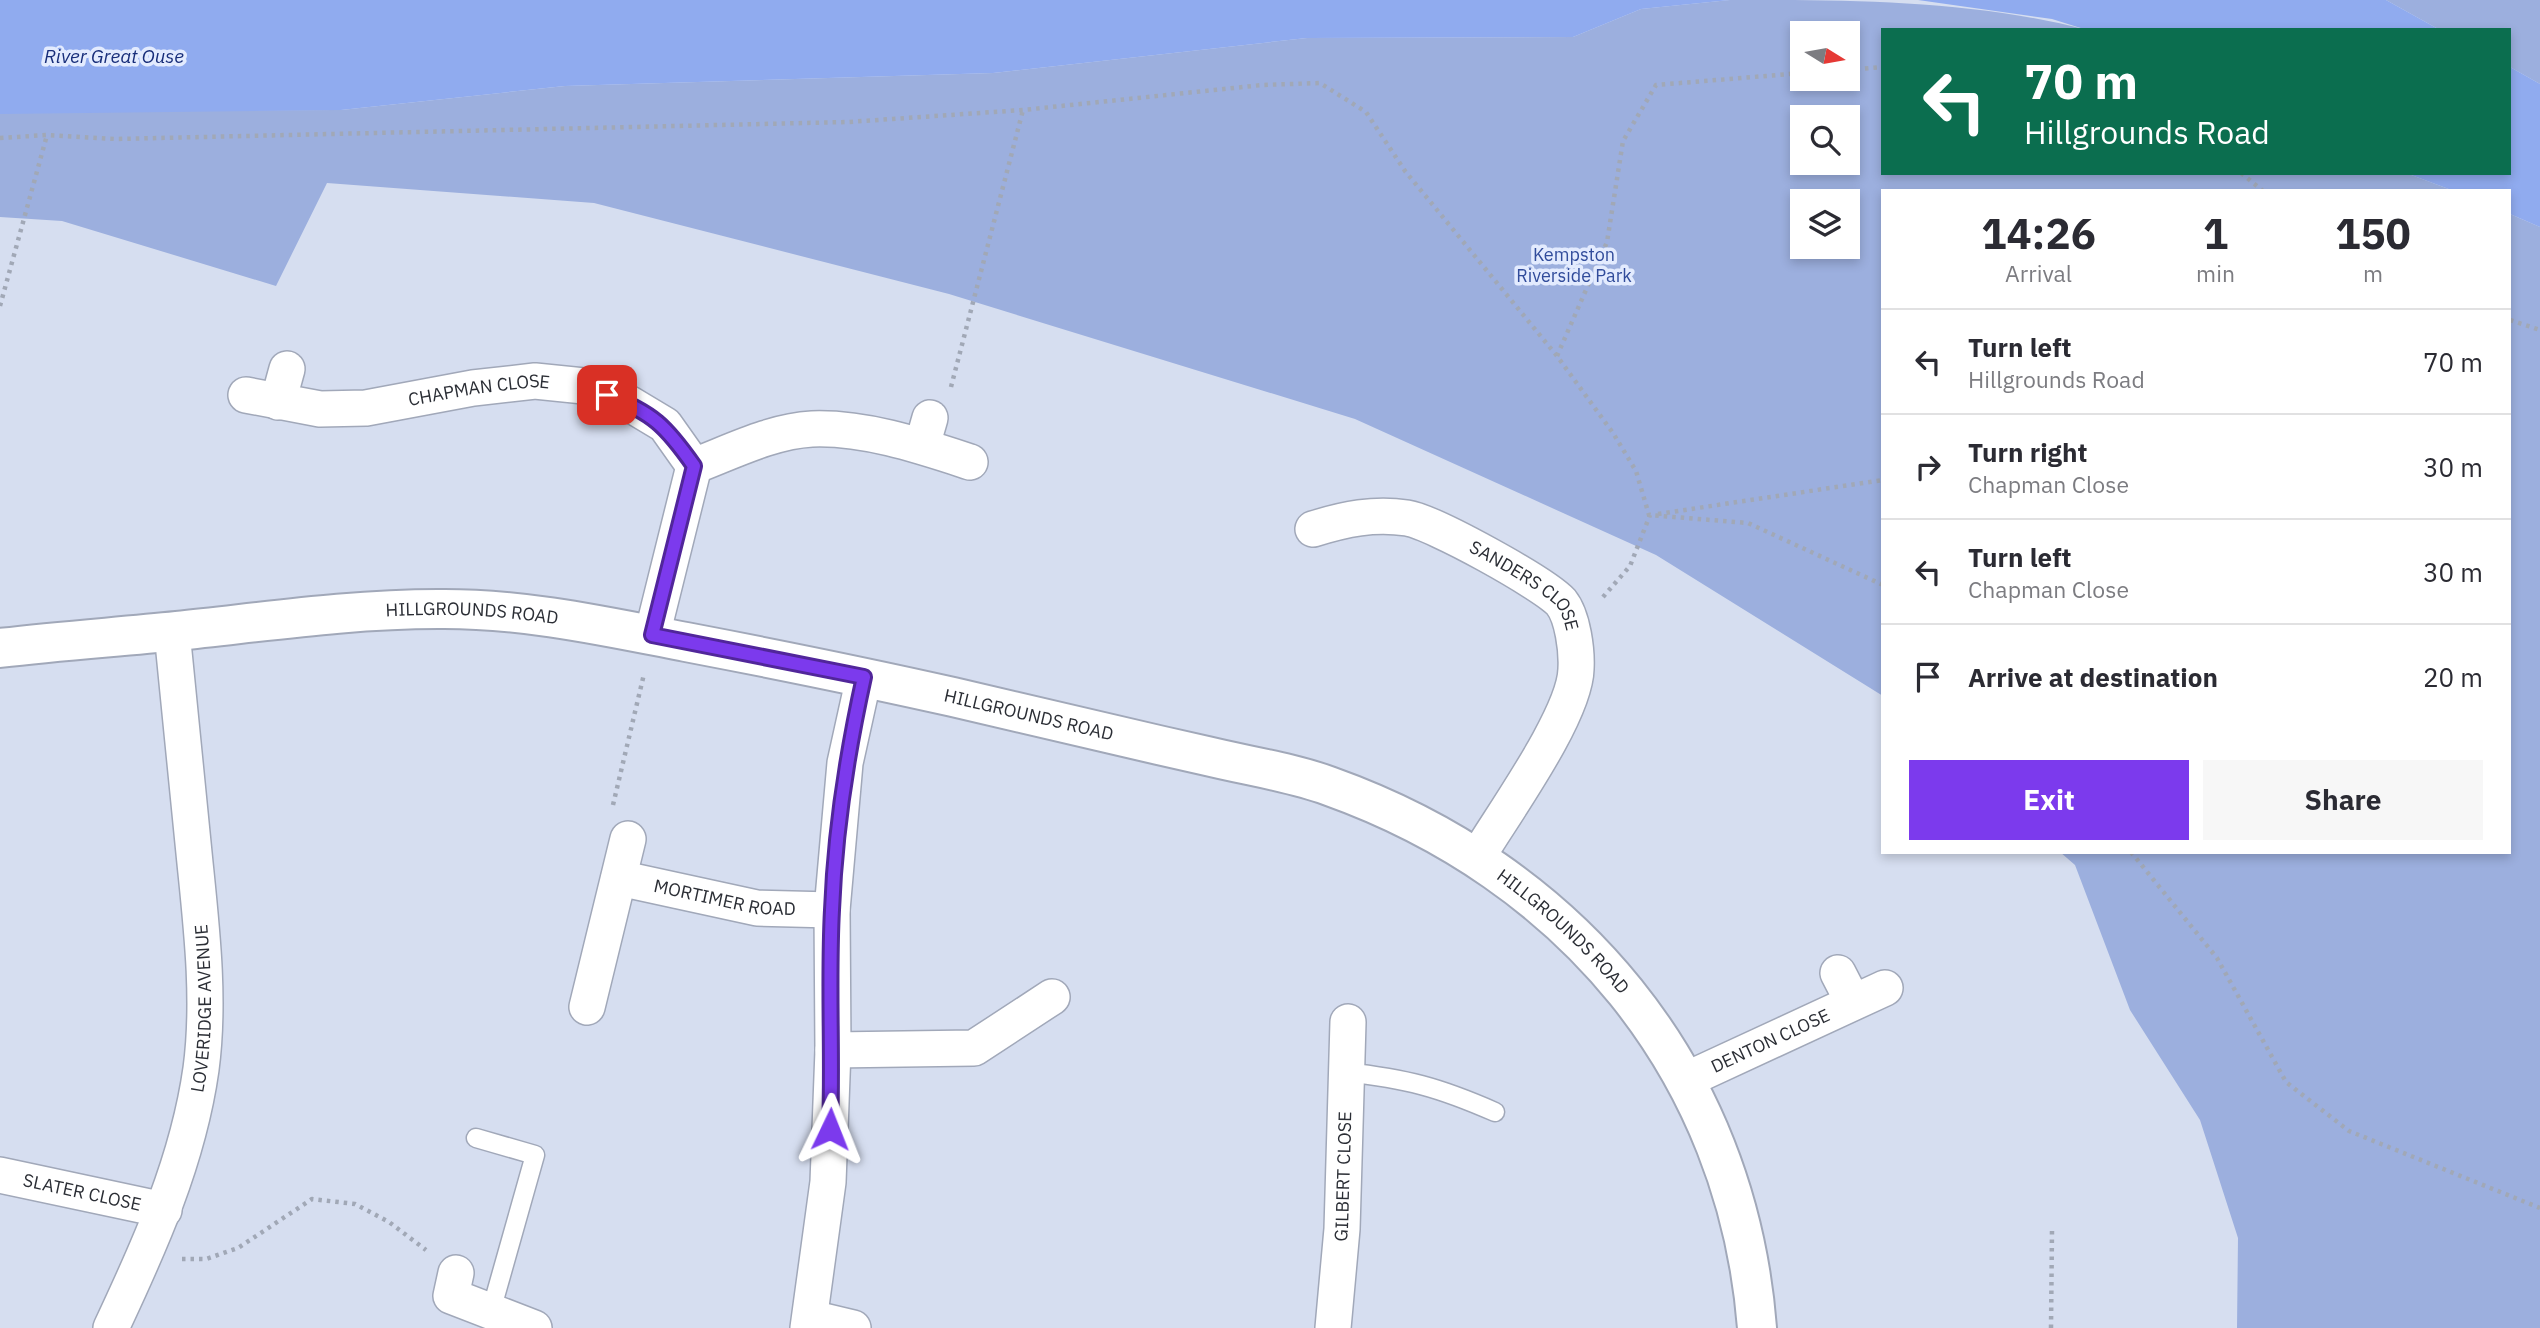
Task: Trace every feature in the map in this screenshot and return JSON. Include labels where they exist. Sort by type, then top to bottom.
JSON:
[{"type":"street","name":"CHAPMAN CLOSE","points":[[287,369],[262,399],[320,409],[366,408],[473,388],[535,381],[584,386],[630,404],[665,425],[694,466]]},
{"type":"street","points":[[652,635],[694,466],[763,440],[811,429],[926,432],[970,462]]},
{"type":"street","name":"SANDERS CLOSE","points":[[1313,529],[1356,516],[1409,518],[1453,536],[1524,577],[1561,603],[1572,632],[1576,670],[1563,716],[1478,856]]},
{"type":"street","name":"HILLGROUNDS ROAD","points":[[0,648],[358,612],[441,609],[535,614],[864,677],[1324,783],[1402,814],[1478,856],[1531,896],[1587,944],[1638,1009],[1686,1080],[1718,1152],[1739,1226],[1757,1328]]},
{"type":"street","name":"LOVERIDGE AVENUE","points":[[111,1328],[143,1261],[187,1141],[201,1069],[205,1007],[200,908],[172,632]]},
{"type":"street","points":[[853,1328],[809,1323],[828,1182],[833,1050],[832,910],[845,763],[864,677]]},
{"type":"street","points":[[587,1007],[628,839]]},
{"type":"street","name":"MORTIMER ROAD","points":[[619,878],[757,908],[832,910]]},
{"type":"street","name":"DENTON CLOSE","points":[[1686,1080],[1846,988],[1885,988]]},
{"type":"street","points":[[833,1050],[974,1048],[1052,997]]},
{"type":"street","name":"GILBERT CLOSE","points":[[1333,1328],[1342,1229],[1348,1023]]},
{"type":"street","name":"SLATER CLOSE","points":[[0,1175],[163,1210]]},
{"type":"street","points":[[456,1273],[452,1296],[534,1328]]},
{"type":"lane","points":[[1345,1072],[1442,1088],[1495,1112]]},
{"type":"lane","points":[[476,1138],[535,1155],[491,1311]]},
{"type":"path","points":[[1860,69],[1881,67]]},
{"type":"path","points":[[1557,356],[1607,242],[1623,141],[1656,85],[1790,74]]},
{"type":"path","points":[[0,138],[47,135],[116,139],[848,122],[1023,110],[1262,85],[1320,83],[1366,112],[1405,171],[1557,356],[1614,433],[1636,471],[1649,515],[1630,566],[1572,632]]},
{"type":"path","points":[[926,432],[947,405],[1023,110]]},
{"type":"path","points":[[0,306],[47,135]]},
{"type":"path","points":[[2243,175],[2261,189]]},
{"type":"path","points":[[2511,320],[2540,330]]},
{"type":"path","points":[[1649,515],[1881,480]]},
{"type":"path","points":[[1649,515],[1748,523],[1881,584]]},
{"type":"path","points":[[628,839],[612,811],[652,635]]},
{"type":"path","points":[[2133,854],[2217,958],[2286,1082],[2348,1132],[2540,1208]]},
{"type":"path","points":[[143,1261],[206,1259],[238,1248],[312,1199],[355,1204],[389,1222],[456,1273]]},
{"type":"path","points":[[2051,1328],[2052,1230]]},
{"type":"green space","name":"Kempston Riverside Park","points":[[1730,0],[1819,0],[1955,7],[2044,20],[2078,28],[1881,28],[1881,175],[2411,175],[2449,189],[1881,189],[1881,695],[1656,555],[1355,419],[949,294],[594,203],[327,183],[276,286],[62,221],[0,217],[0,111],[341,110],[565,86],[993,73],[1307,38],[1573,37],[1641,9]]},
{"type":"green space","points":[[2386,0],[2540,0],[2540,84],[2511,68],[2511,28],[2436,28]]},
{"type":"green space","points":[[2511,214],[2540,227],[2540,1328],[2237,1328],[2238,1238],[2200,1120],[2130,1010],[2075,865],[2062,854],[2511,854]]},
{"type":"water","name":"River Great Ouse","points":[[0,0],[1730,0],[1641,9],[1573,37],[1307,38],[993,73],[565,86],[341,110],[0,114]]},
{"type":"water","points":[[1918,0],[2386,0],[2436,28],[2081,28],[2052,19]]},
{"type":"water","points":[[2511,68],[2540,84],[2540,227],[2511,214],[2511,189],[2449,189],[2411,175],[2511,175]]},
{"type":"route","points":[[607,395],[630,404],[665,425],[694,466],[652,635],[864,677],[845,763],[832,910],[833,1050],[830,1129]]}]
